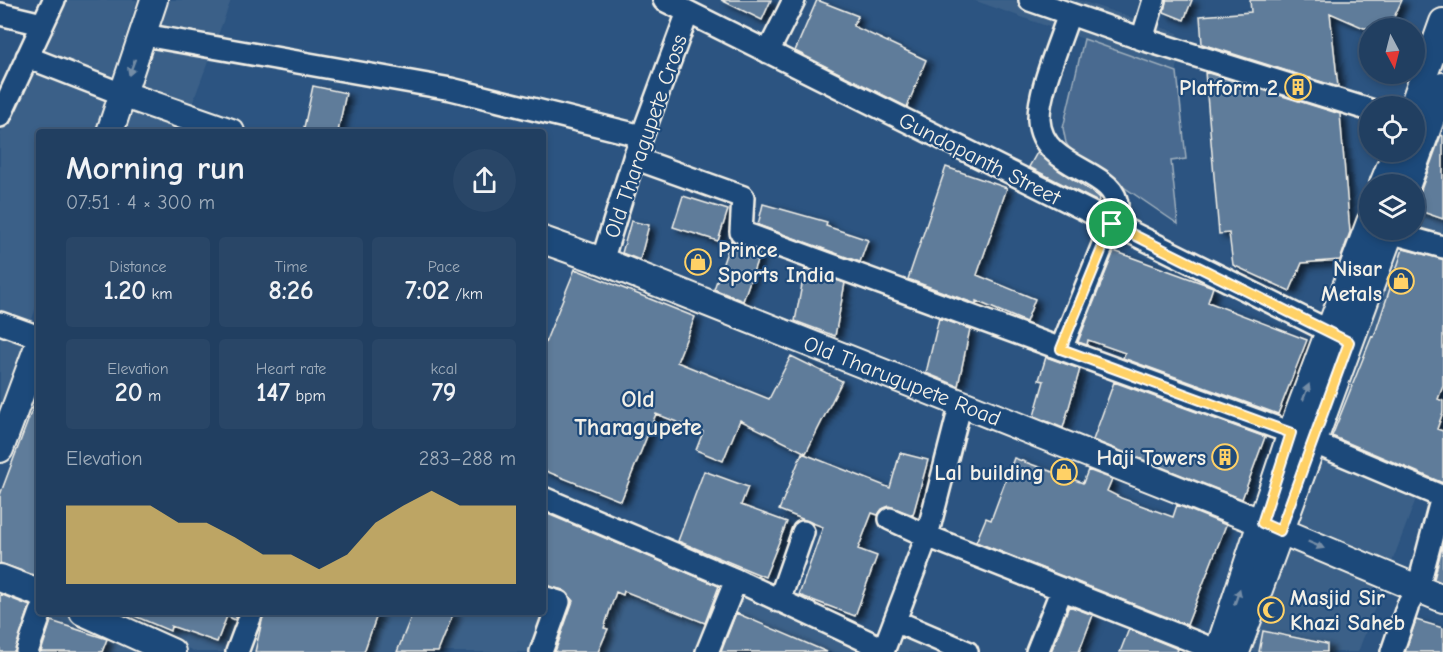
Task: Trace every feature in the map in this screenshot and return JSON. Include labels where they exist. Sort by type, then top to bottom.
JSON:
[{"type":"street","points":[[1,111],[54,0]]},
{"type":"street","points":[[111,129],[154,0]]},
{"type":"street","name":"Gundopanth Street","points":[[664,0],[1339,337]]},
{"type":"street","points":[[768,52],[794,0]]},
{"type":"street","points":[[1030,0],[1142,39],[1359,107]]},
{"type":"street","points":[[1142,39],[1154,0]]},
{"type":"street","name":"Old Tharagupete Cross","points":[[602,261],[634,158],[688,12]]},
{"type":"street","points":[[0,14],[42,24]]},
{"type":"street","points":[[1061,349],[1112,224],[1118,198],[1112,189],[1058,157],[1047,146],[1041,133],[1040,105],[1069,14]]},
{"type":"street","points":[[1417,96],[1443,22]]},
{"type":"street","points":[[144,35],[451,89],[642,136]]},
{"type":"street","points":[[27,57],[122,94],[222,129]]},
{"type":"street","points":[[1411,174],[1443,86]]},
{"type":"street","points":[[634,158],[743,197],[741,232],[1301,437],[1442,497],[1418,588],[1408,605],[1392,652]]},
{"type":"street","points":[[890,519],[927,536],[1224,652],[1271,527],[1301,437],[1378,240]]},
{"type":"street","points":[[1421,240],[1443,247]]},
{"type":"street","name":"Old Tharugupete Road","points":[[546,241],[961,403],[1271,527],[1443,599]]},
{"type":"street","points":[[0,323],[36,336]]},
{"type":"street","points":[[0,449],[32,385],[36,362]]},
{"type":"street","points":[[546,499],[736,580],[884,649],[927,536],[961,403]]},
{"type":"street","points":[[780,601],[803,532]]},
{"type":"street","points":[[0,578],[36,592]]},
{"type":"street","points":[[707,652],[736,580]]},
{"type":"street","points":[[1037,652],[1062,589]]},
{"type":"street","points":[[541,652],[559,602],[546,598]]},
{"type":"street","points":[[27,652],[40,615]]},
{"type":"street","points":[[90,615],[172,652]]},
{"type":"street","points":[[237,652],[251,615]]},
{"type":"street","points":[[895,621],[967,652]]},
{"type":"shaded area","points":[[63,0],[137,0],[96,129],[36,129],[36,308],[29,328],[0,317],[0,134]]},
{"type":"shaded area","points":[[170,0],[231,0],[184,126],[190,129],[124,129]]},
{"type":"shaded area","points":[[973,0],[1078,0],[1178,33],[1177,72]]},
{"type":"shaded area","points":[[1084,39],[1177,72],[1186,159],[1171,161],[1178,224],[1071,151],[1066,143],[1063,128]]},
{"type":"shaded area","points":[[1443,127],[1443,373],[1417,496],[1358,652],[1241,652],[1399,240],[1425,240],[1425,175]]},
{"type":"shaded area","points":[[0,332],[26,342],[0,421]]},
{"type":"shaded area","points":[[546,505],[872,652],[196,652],[113,615],[546,615]]},
{"type":"shaded area","points":[[48,615],[65,615],[148,652],[31,652]]},
{"type":"shaded area","points":[[899,629],[953,652],[889,652]]},
{"type":"building","points":[[721,0],[771,0],[762,20]]},
{"type":"building","points":[[817,0],[858,16],[853,26],[926,60],[907,107],[795,51]]},
{"type":"building","points":[[1166,0],[1192,0],[1184,20],[1164,12]]},
{"type":"building","points":[[1250,0],[1402,0],[1394,18],[1359,18],[1359,26],[1330,13],[1338,87],[1202,44],[1200,16],[1251,12]]},
{"type":"building","points":[[1205,72],[1340,114],[1350,232],[1340,260],[1302,263],[1290,291],[1233,265],[1229,233],[1219,234]]},
{"type":"building","points":[[313,86],[346,93],[339,129],[304,129]]},
{"type":"building","points":[[1441,135],[1443,136],[1443,219],[1425,213],[1425,179]]},
{"type":"building","points":[[1038,151],[1058,170],[1097,195],[1100,198],[1098,202],[1029,167]]},
{"type":"building","points":[[946,167],[1007,188],[977,275],[1035,299],[1026,322],[976,301],[976,304],[908,279]]},
{"type":"building","points":[[683,196],[728,210],[718,241],[673,227]]},
{"type":"building","points":[[763,204],[827,222],[826,226],[868,240],[860,262],[758,225]]},
{"type":"building","points":[[631,221],[649,225],[640,260],[622,253]]},
{"type":"building","points":[[731,240],[760,252],[743,301],[714,289]]},
{"type":"building","points":[[1403,249],[1443,259],[1443,386],[1438,399],[1443,401],[1443,412],[1437,429],[1443,431],[1443,483],[1332,436],[1372,336],[1374,337]]},
{"type":"building","points":[[1114,251],[1213,287],[1208,302],[1307,340],[1278,414],[1123,358],[1125,353],[1088,340],[1087,345],[1078,342]]},
{"type":"building","points":[[575,269],[695,317],[677,362],[769,399],[791,356],[842,381],[806,453],[740,420],[723,461],[696,450],[703,432],[656,414],[621,501],[546,471],[546,341]]},
{"type":"building","points":[[805,269],[845,283],[835,336],[795,321]]},
{"type":"building","points":[[939,318],[970,329],[958,386],[926,373]]},
{"type":"building","points":[[1046,357],[1080,369],[1063,428],[1034,416],[1044,381],[1039,380]]},
{"type":"building","points":[[1114,382],[1265,437],[1242,499],[1093,440]]},
{"type":"building","points":[[36,399],[36,576],[0,563],[0,495]]},
{"type":"building","points":[[802,453],[890,488],[900,453],[928,460],[913,515],[889,506],[882,509],[878,515],[872,513],[858,549],[877,556],[855,616],[799,595],[823,527],[779,510]]},
{"type":"building","points":[[1014,458],[1083,483],[1088,470],[1112,479],[1107,491],[1121,498],[1173,517],[1177,505],[1226,525],[1187,625],[976,542],[986,518],[991,520]]},
{"type":"building","points":[[704,471],[748,487],[741,505],[787,522],[765,577],[678,541]]},
{"type":"building","points":[[546,513],[719,586],[705,623],[624,591],[623,595],[616,592],[604,628],[608,629],[598,652],[555,652],[573,601],[563,590],[546,586]]},
{"type":"building","points":[[1443,543],[1443,583],[1434,579]]},
{"type":"building","points":[[0,594],[30,606],[15,652],[0,652]]},
{"type":"building","points":[[1069,606],[1093,615],[1079,652],[1051,652]]},
{"type":"building","points":[[736,613],[827,652],[721,652]]},
{"type":"building","points":[[132,615],[237,615],[235,620],[227,616],[217,642],[171,626],[170,631]]},
{"type":"building","points":[[263,615],[377,615],[364,652],[255,652]]},
{"type":"building","points":[[412,615],[453,615],[438,652],[397,652]]},
{"type":"building","points":[[1416,620],[1443,628],[1443,652],[1405,652]]},
{"type":"building","points":[[51,621],[107,639],[102,652],[41,652]]},
{"type":"building","points":[[1129,629],[1178,649],[1177,652],[1120,652]]},
{"type":"building","points":[[1263,631],[1327,644],[1327,652],[1259,652]]},
{"type":"place","name":"Platform 2","points":[[1298,87]]},
{"type":"place","name":"Prince Sports India","points":[[698,262]]},
{"type":"place","name":"Nisar Metals","points":[[1401,281]]},
{"type":"place","name":"Haji Towers","points":[[1225,457]]},
{"type":"place","name":"Lal building","points":[[1064,472]]},
{"type":"place","name":"Masjid Sir Khazi Saheb","points":[[1271,610]]},
{"type":"district","name":"Old Tharagupete","points":[[638,413]]},
{"type":"route","points":[[1112,224],[1349,342],[1280,531],[1262,523],[1291,433],[1061,349],[1112,224]]}]
